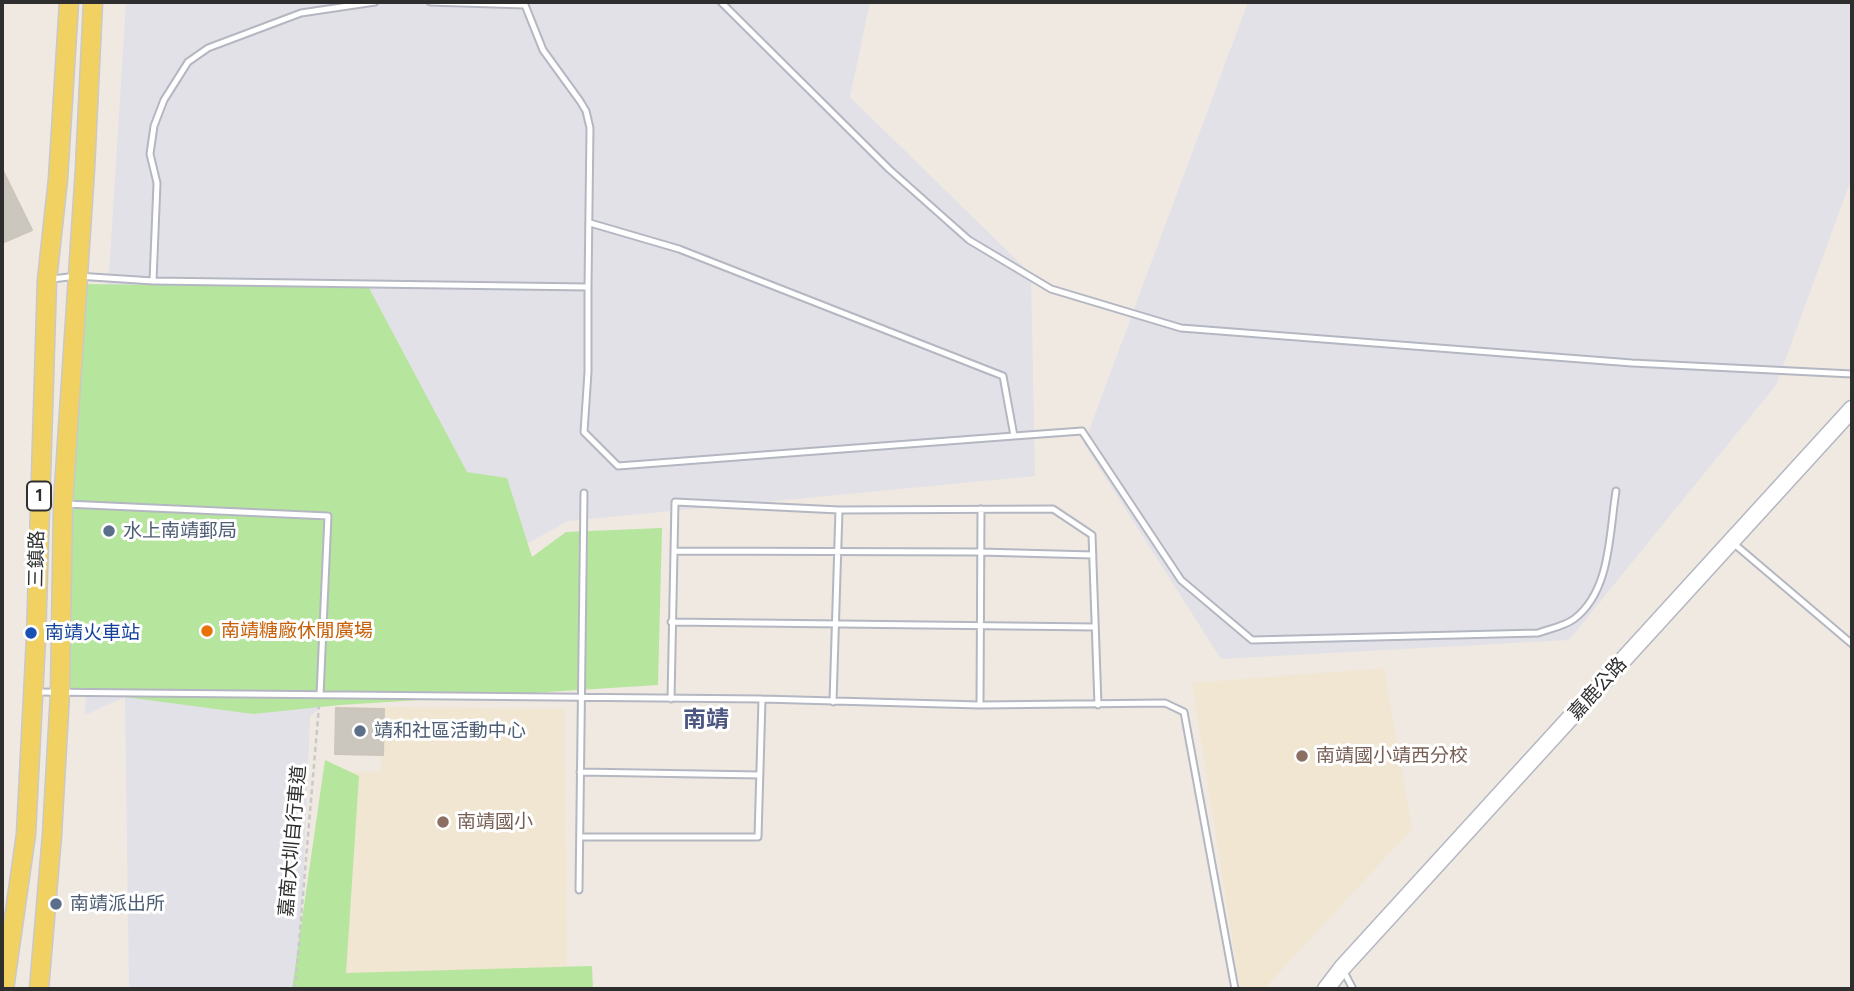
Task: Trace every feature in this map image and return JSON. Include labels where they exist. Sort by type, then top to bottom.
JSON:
[{"type":"main road","name":"三鎮路","points":[[4,989],[26,834],[34,692],[47,280],[58,179],[69,2]]},
{"type":"main road","name":"三鎮路","points":[[39,989],[60,693],[63,504],[93,2]]},
{"type":"main road","name":"嘉鹿公路","points":[[1326,989],[1342,968],[1852,409]]},
{"type":"main road","points":[[26,834],[52,835]]},
{"type":"main road","name":"嘉鹿公路","points":[[1318,989],[1342,968]]},
{"type":"lane","points":[[153,281],[158,183],[150,154],[152,140],[164,100],[188,62],[208,48],[300,13],[375,2]]},
{"type":"lane","points":[[430,2],[524,5],[542,50],[586,111],[590,128],[590,223],[588,372],[584,432],[618,466],[1082,431],[1181,580],[1252,640],[1538,633],[1573,621],[1595,598],[1602,581],[1616,491]]},
{"type":"lane","points":[[721,2],[888,169],[969,240],[1051,289],[1181,328],[1632,363],[1852,374]]},
{"type":"lane","points":[[590,223],[679,249],[1003,376],[1014,436]]},
{"type":"lane","points":[[47,280],[77,276],[153,281],[589,287]]},
{"type":"lane","points":[[579,890],[584,493]]},
{"type":"lane","points":[[671,699],[675,502],[839,509],[1053,509],[1092,535],[1098,705]]},
{"type":"lane","points":[[63,504],[328,516],[320,695]]},
{"type":"lane","points":[[833,702],[839,509]]},
{"type":"lane","points":[[980,705],[981,509]]},
{"type":"lane","points":[[1732,542],[1852,644]]},
{"type":"lane","points":[[674,551],[1093,555]]},
{"type":"lane","points":[[671,622],[1095,627]]},
{"type":"lane","points":[[34,692],[762,699],[980,705],[1166,703],[1184,712],[1235,989]]},
{"type":"lane","points":[[580,837],[758,837],[762,699]]},
{"type":"lane","points":[[580,772],[760,775]]},
{"type":"lane","points":[[1342,968],[1353,989]]},
{"type":"path","name":"嘉南大圳自行車道","points":[[295,989],[320,695]]},
{"type":"shaded area","points":[[126,2],[870,2],[850,97],[1031,274],[1035,476],[568,521],[440,592],[310,717],[299,989],[129,989],[125,697],[85,715],[93,529]]},
{"type":"shaded area","points":[[1248,2],[1852,2],[1852,177],[1776,385],[1569,640],[1221,659],[1084,444]]},
{"type":"shaded area","name":"南靖國小靖西分校","points":[[1384,668],[1412,829],[1264,989],[1240,989],[1192,683]]},
{"type":"shaded area","name":"南靖國小","points":[[383,707],[565,709],[567,969],[332,984],[325,771],[381,772]]},
{"type":"green space","points":[[86,284],[369,288],[467,472],[507,478],[532,557],[566,532],[662,528],[658,685],[340,705],[253,714],[125,697],[58,692]]},
{"type":"green space","points":[[325,760],[359,776],[346,973],[592,966],[593,989],[292,989]]},
{"type":"building","points":[[2,169],[32,230],[2,243]]},
{"type":"building","name":"靖和社區活動中心","points":[[336,708],[384,709],[383,755],[335,754]]},
{"type":"place","name":"水上南靖郵局","points":[[109,531]]},
{"type":"place","name":"南靖糖廠休閒廣場","points":[[207,631]]},
{"type":"place","name":"南靖火車站","points":[[31,633]]},
{"type":"place","name":"靖和社區活動中心","points":[[360,731]]},
{"type":"place","name":"南靖國小靖西分校","points":[[1302,756]]},
{"type":"place","name":"南靖國小","points":[[443,822]]},
{"type":"place","name":"南靖派出所","points":[[56,904]]},
{"type":"district","name":"南靖","points":[[706,720]]}]
